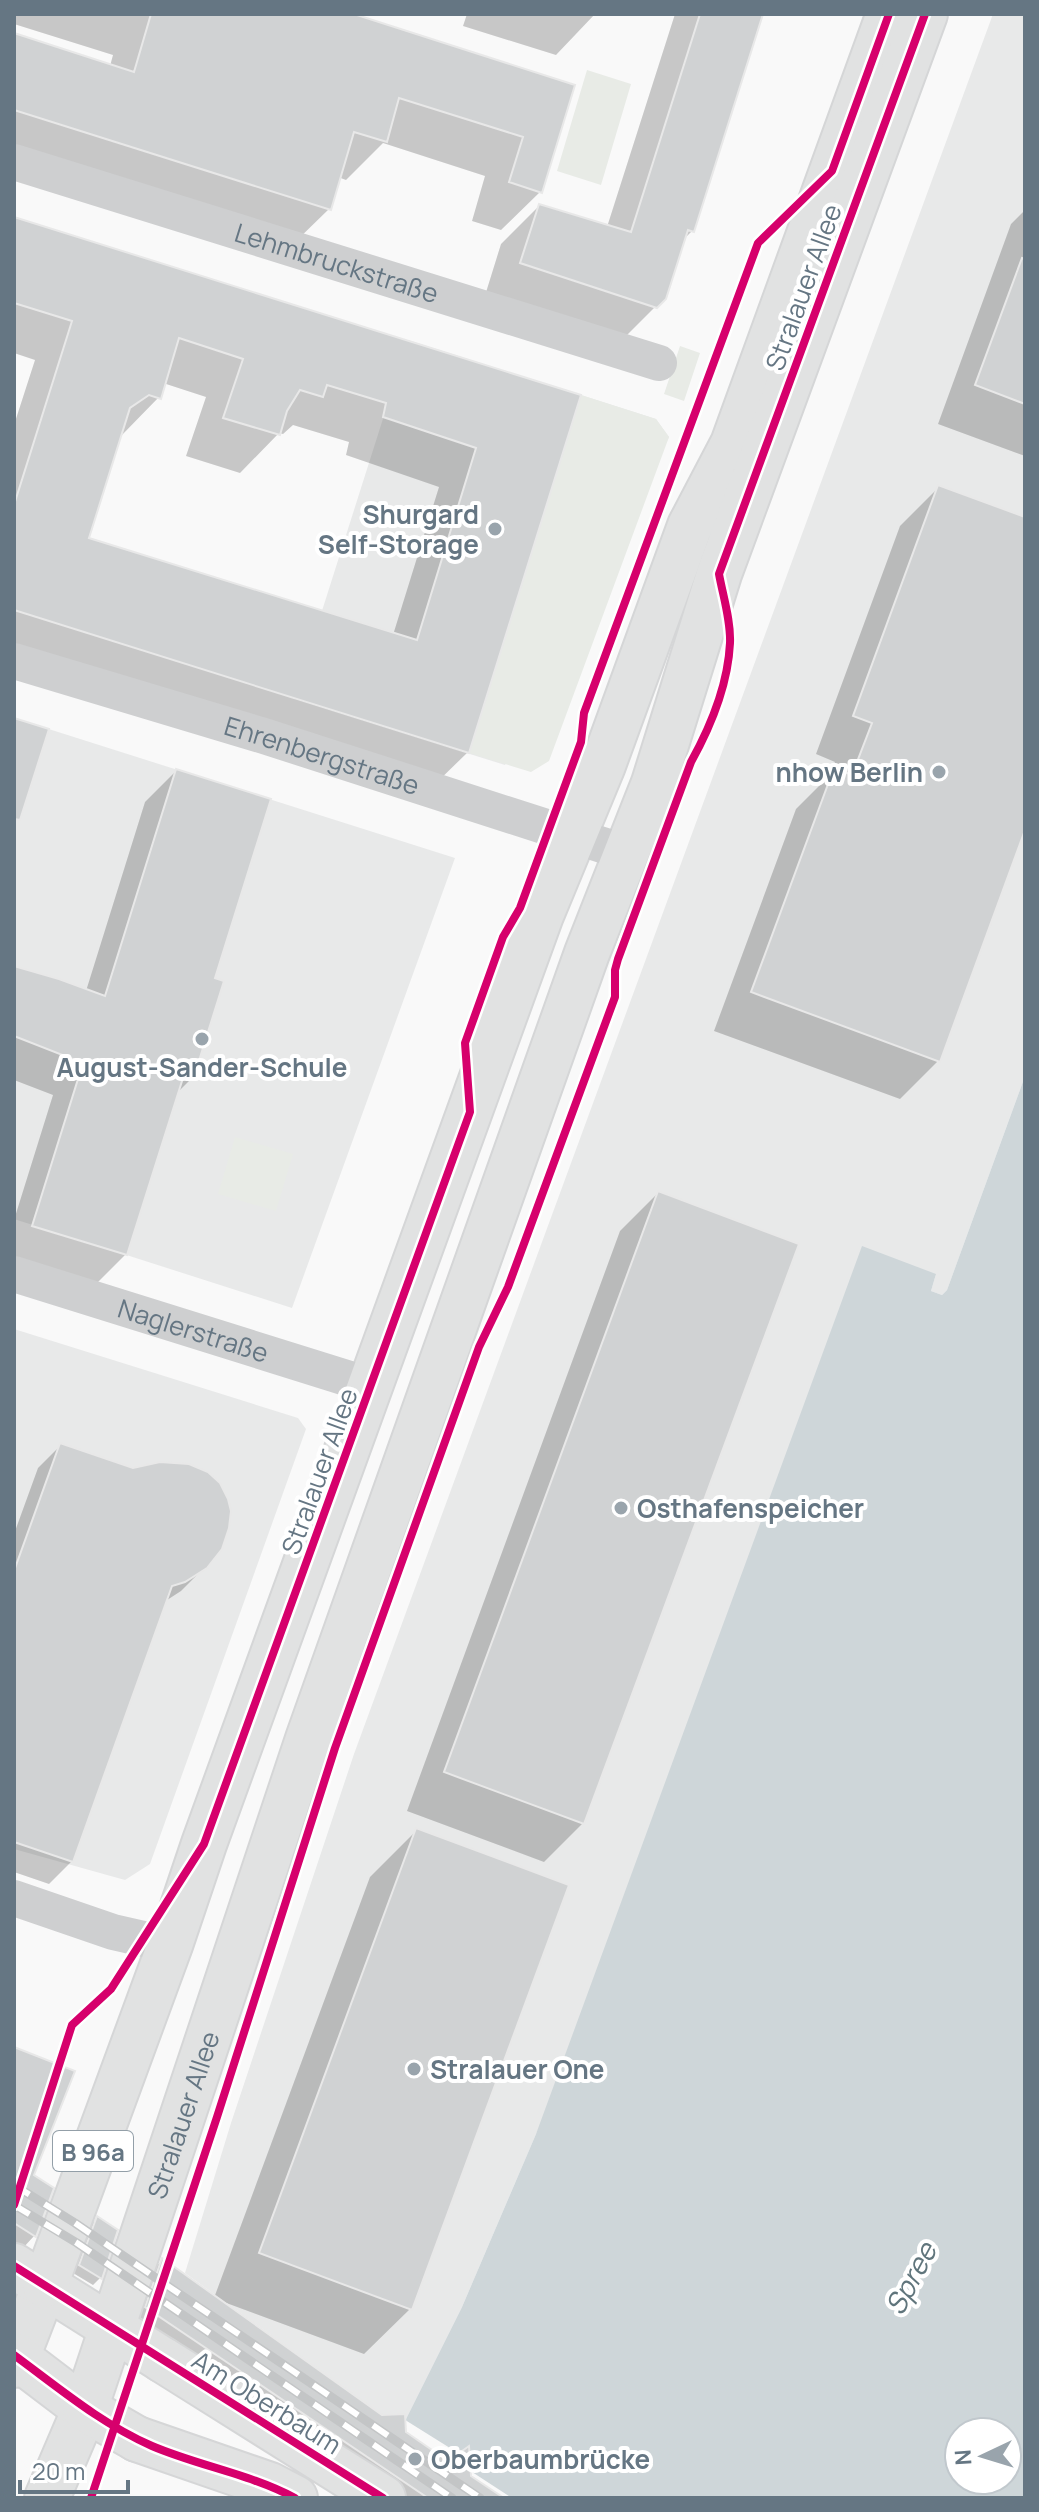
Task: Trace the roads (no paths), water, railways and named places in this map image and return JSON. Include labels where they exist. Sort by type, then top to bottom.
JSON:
[{"type":"main road","name":"Stralauer Allee","points":[[15,2359],[29,2275],[170,1945],[536,929],[603,765],[690,526],[733,444],[889,14]]},
{"type":"main road","name":"Stralauer Allee","points":[[47,2498],[85,2409],[308,1739],[587,953],[654,783],[719,574],[925,14]]},
{"type":"main road","name":"Am Oberbaum","points":[[29,2275],[367,2487]]},
{"type":"main road","points":[[15,2359],[85,2409],[137,2439],[270,2485],[295,2498]]},
{"type":"street","name":"Lehmbruckstraße","points":[[14,162],[659,363]]},
{"type":"street","name":"Ehrenbergstraße","points":[[14,661],[264,736],[627,853]]},
{"type":"street","name":"Naglerstraße","points":[[14,1274],[372,1386]]},
{"type":"street","points":[[15,1901],[113,1932],[170,1945]]},
{"type":"water","name":"Spree","points":[[1025,1076],[1025,2498],[447,2498],[473,2463],[401,2429],[462,2307],[536,2134],[862,1246],[936,1274],[931,1291],[942,1295],[947,1290]]},
{"type":"railway","points":[[14,2185],[75,2223],[480,2498]]},
{"type":"railway","points":[[14,2205],[77,2243],[452,2498]]},
{"type":"place","name":"Shurgard Self-Storage","points":[[495,529]]},
{"type":"place","name":"nhow Berlin","points":[[939,772]]},
{"type":"place","name":"August-Sander-Schule","points":[[202,1039]]},
{"type":"place","name":"Osthafenspeicher","points":[[621,1508]]},
{"type":"place","name":"Stralauer One","points":[[414,2069]]},
{"type":"place","name":"Oberbaumbrücke","points":[[415,2459]]}]
